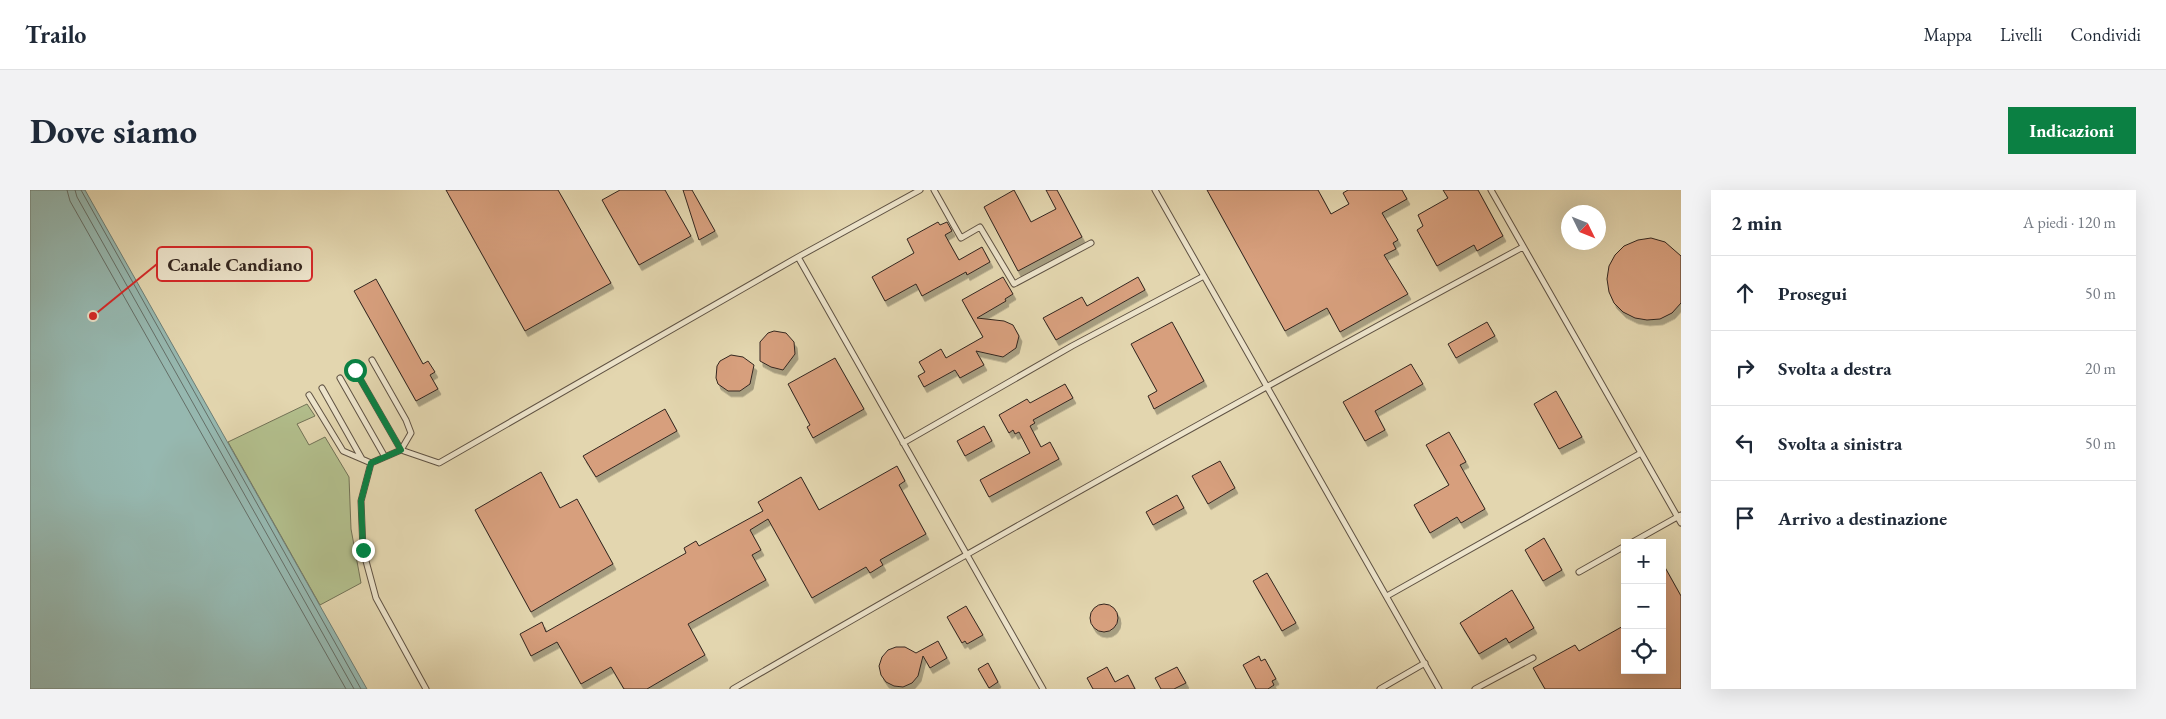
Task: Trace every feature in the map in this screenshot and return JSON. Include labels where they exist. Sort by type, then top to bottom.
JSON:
[{"type":"lane","points":[[355,370],[401,450],[439,463],[798,257],[920,190]]},
{"type":"lane","points":[[934,190],[961,238],[980,227],[1014,284],[1091,243]]},
{"type":"lane","points":[[1155,190],[1387,596],[1438,689]]},
{"type":"lane","points":[[1491,190],[1679,516],[1681,523]]},
{"type":"lane","points":[[733,689],[966,553],[1523,247]]},
{"type":"lane","points":[[798,257],[1043,689]]},
{"type":"lane","points":[[903,443],[1072,346],[1204,276]]},
{"type":"lane","points":[[309,395],[343,451],[371,463],[401,450],[411,433],[406,420],[372,360]]},
{"type":"lane","points":[[340,378],[385,457]]},
{"type":"lane","points":[[322,388],[363,459]]},
{"type":"lane","points":[[1387,596],[1641,453]]},
{"type":"lane","points":[[371,463],[361,501],[363,550],[376,598],[426,689]]},
{"type":"lane","points":[[1638,539],[1679,516]]},
{"type":"lane","points":[[1579,572],[1621,548]]},
{"type":"lane","points":[[1475,689],[1533,658]]},
{"type":"lane","points":[[1380,689],[1425,664]]},
{"type":"green space","points":[[307,404],[315,416],[297,424],[309,445],[325,437],[349,477],[351,529],[361,583],[320,605],[228,442]]},
{"type":"water","points":[[30,190],[85,190],[367,689],[30,689]]},
{"type":"building","points":[[446,190],[558,190],[611,283],[525,331]]},
{"type":"building","points":[[620,190],[665,190],[691,236],[639,265],[602,200]]},
{"type":"building","points":[[683,190],[692,190],[715,231],[699,240]]},
{"type":"building","points":[[1014,190],[1031,222],[1056,209],[1046,190],[1057,190],[1082,237],[1018,271],[984,207]]},
{"type":"building","points":[[1207,190],[1318,190],[1331,214],[1349,204],[1343,193],[1348,190],[1402,190],[1407,199],[1382,213],[1398,240],[1393,243],[1396,249],[1384,255],[1408,294],[1340,332],[1327,308],[1285,331]]},
{"type":"building","points":[[1443,190],[1478,190],[1503,236],[1477,251],[1474,245],[1437,266],[1417,230],[1423,226],[1418,215],[1448,198]]},
{"type":"building","points":[[938,222],[940,225],[947,222],[952,231],[945,235],[959,260],[982,247],[990,262],[967,275],[966,272],[922,296],[916,284],[885,301],[872,277],[914,253],[907,239]]},
{"type":"building","points":[[1651,238],[1665,242],[1681,256],[1681,303],[1672,313],[1660,319],[1647,320],[1635,318],[1623,312],[1614,303],[1609,292],[1607,279],[1609,266],[1615,255],[1624,246],[1638,240]]},
{"type":"building","points":[[1003,277],[1013,294],[1005,299],[1006,301],[977,318],[1004,321],[1013,325],[1019,336],[1016,348],[1003,357],[976,351],[984,365],[960,378],[955,370],[924,387],[918,376],[925,372],[919,362],[941,349],[946,358],[983,337],[962,300]]},
{"type":"building","points":[[1138,277],[1145,290],[1056,340],[1043,318],[1082,297],[1087,306]]},
{"type":"building","points":[[376,279],[423,364],[428,361],[435,372],[430,375],[438,389],[416,401],[354,291]]},
{"type":"building","points":[[1172,322],[1204,381],[1154,409],[1148,396],[1157,391],[1131,344]]},
{"type":"building","points":[[1487,322],[1495,336],[1456,358],[1448,344]]},
{"type":"building","points":[[774,331],[786,333],[794,342],[795,354],[783,370],[771,367],[760,361],[760,342],[768,333]]},
{"type":"building","points":[[731,355],[743,357],[754,365],[750,384],[740,391],[728,391],[718,384],[716,378],[717,366],[720,361]]},
{"type":"building","points":[[835,358],[864,409],[813,438],[807,427],[810,425],[788,384]]},
{"type":"building","points":[[1411,364],[1423,384],[1375,411],[1385,430],[1365,441],[1343,402]]},
{"type":"building","points":[[1065,384],[1073,398],[1033,420],[1035,423],[1030,426],[1041,447],[1050,442],[1059,459],[989,497],[980,480],[1030,453],[1019,432],[1015,434],[1013,430],[1009,433],[999,415],[1027,399],[1030,403]]},
{"type":"building","points":[[1556,391],[1582,437],[1559,449],[1534,404]]},
{"type":"building","points":[[665,409],[677,431],[596,477],[583,456]]},
{"type":"building","points":[[984,426],[992,441],[965,456],[957,441]]},
{"type":"building","points":[[1449,432],[1466,462],[1460,465],[1485,509],[1461,523],[1457,517],[1430,533],[1414,505],[1449,485],[1426,445]]},
{"type":"building","points":[[1220,461],[1235,488],[1208,504],[1192,476]]},
{"type":"building","points":[[897,466],[905,481],[899,485],[926,534],[880,560],[883,565],[870,573],[866,567],[812,598],[768,519],[750,530],[761,550],[752,555],[766,580],[688,624],[705,655],[647,689],[624,689],[611,667],[581,684],[557,642],[531,656],[520,634],[542,622],[546,632],[686,553],[684,548],[696,541],[699,546],[763,511],[758,502],[801,477],[819,510]]},
{"type":"building","points":[[541,472],[560,508],[577,499],[613,564],[531,612],[475,510]]},
{"type":"building","points":[[1177,495],[1184,508],[1153,525],[1146,512]]},
{"type":"building","points":[[1544,538],[1562,570],[1543,581],[1525,550]]},
{"type":"building","points":[[1666,569],[1681,596],[1681,689],[1545,689],[1533,668],[1575,645],[1579,651],[1621,627],[1621,674],[1666,674]]},
{"type":"building","points":[[1267,573],[1296,623],[1282,631],[1253,581]]},
{"type":"building","points":[[1512,590],[1534,628],[1509,643],[1506,638],[1479,654],[1460,623]]},
{"type":"building","points":[[1104,604],[1114,608],[1118,618],[1114,628],[1104,632],[1094,628],[1090,618],[1094,608]]},
{"type":"building","points":[[966,606],[983,635],[967,644],[965,641],[962,643],[947,617]]},
{"type":"building","points":[[938,641],[947,658],[930,668],[923,656],[918,676],[912,683],[903,687],[894,686],[886,682],[881,675],[879,666],[882,657],[888,650],[896,647],[905,647],[916,653]]},
{"type":"building","points":[[1259,656],[1261,661],[1265,659],[1276,679],[1272,681],[1274,685],[1268,689],[1256,689],[1243,665]]},
{"type":"building","points":[[988,663],[998,682],[989,688],[978,669]]},
{"type":"building","points":[[1107,667],[1115,682],[1128,675],[1135,689],[1093,689],[1087,678]]},
{"type":"building","points":[[1177,667],[1186,683],[1174,689],[1161,689],[1155,678]]},
{"type":"place","name":"Canale Candiano","points":[[93,316]]},
{"type":"route","points":[[355,370],[401,450],[371,463],[361,501],[363,550]]}]
